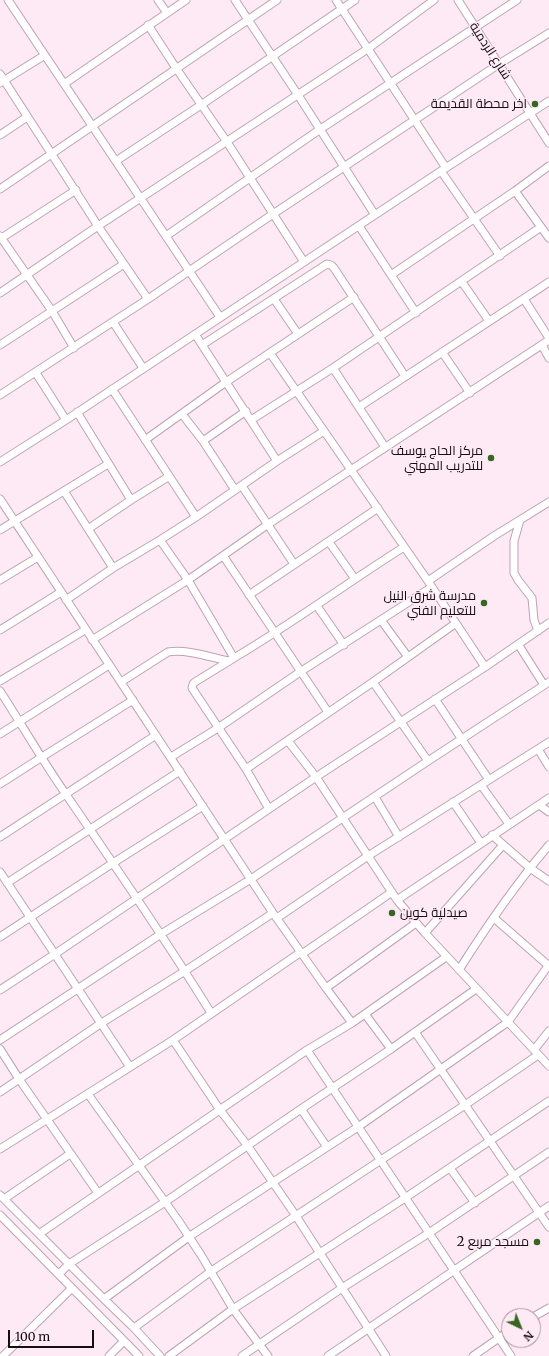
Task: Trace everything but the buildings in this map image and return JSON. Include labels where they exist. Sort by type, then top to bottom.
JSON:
[{"type":"street","points":[[8,0],[220,317]]},
{"type":"street","points":[[158,0],[167,13]]},
{"type":"street","points":[[64,84],[186,0]]},
{"type":"street","points":[[235,0],[375,216]]},
{"type":"street","points":[[0,189],[247,19],[277,0]]},
{"type":"street","points":[[336,0],[369,48],[415,121],[473,219],[500,256]]},
{"type":"street","points":[[116,161],[355,0]]},
{"type":"street","points":[[0,293],[98,226],[369,48],[434,0]]},
{"type":"street","name":"شارع الردمية","points":[[458,0],[549,143]]},
{"type":"street","points":[[166,236],[320,130],[517,0]]},
{"type":"street","points":[[148,25],[227,142],[304,262]]},
{"type":"street","points":[[0,395],[148,299],[343,167],[415,121],[499,64],[549,33]]},
{"type":"street","points":[[2,82],[44,55]]},
{"type":"street","points":[[0,74],[2,82],[52,154],[98,226],[148,299]]},
{"type":"street","points":[[0,462],[549,101]]},
{"type":"street","points":[[0,135],[27,117]]},
{"type":"street","points":[[391,275],[515,191],[549,166]]},
{"type":"street","points":[[74,348],[28,275],[0,238],[76,190]]},
{"type":"street","points":[[515,191],[549,238]]},
{"type":"street","points":[[359,226],[416,313]]},
{"type":"street","points":[[251,420],[380,337],[541,227]]},
{"type":"street","points":[[0,345],[124,264]]},
{"type":"street","points":[[202,345],[327,264],[334,268],[405,376]]},
{"type":"street","points":[[462,282],[489,321]]},
{"type":"street","points":[[359,407],[549,282]]},
{"type":"street","points":[[145,440],[226,382],[354,297]]},
{"type":"street","points":[[274,299],[298,334]]},
{"type":"street","points":[[92,640],[224,557],[268,525],[385,447],[542,345],[549,339],[524,299]]},
{"type":"street","points":[[113,322],[143,368]]},
{"type":"street","points":[[195,334],[277,461]]},
{"type":"street","points":[[542,345],[549,358]]},
{"type":"street","points":[[442,352],[470,393]]},
{"type":"street","points":[[270,353],[428,581],[485,667]]},
{"type":"street","points":[[333,368],[385,447]]},
{"type":"street","points":[[36,373],[66,420]]},
{"type":"street","points":[[112,389],[196,517]]},
{"type":"street","points":[[203,441],[246,411]]},
{"type":"street","points":[[77,412],[131,500]]},
{"type":"street","points":[[182,414],[203,441],[235,490]]},
{"type":"street","points":[[66,600],[113,568],[196,517],[277,461],[324,431]]},
{"type":"street","points":[[0,530],[108,464]]},
{"type":"street","points":[[88,529],[168,476]]},
{"type":"street","points":[[242,486],[294,564]]},
{"type":"street","points":[[64,491],[113,568]]},
{"type":"street","points":[[0,499],[85,630],[275,915],[352,1023]]},
{"type":"street","points":[[428,581],[549,502]]},
{"type":"street","points":[[249,595],[378,508]]},
{"type":"street","points":[[520,520],[514,541],[514,573],[532,598],[534,620],[538,631]]},
{"type":"street","points":[[160,540],[188,580],[232,660]]},
{"type":"street","points":[[328,542],[355,579]]},
{"type":"street","points":[[269,809],[246,769],[192,688],[193,684],[275,634],[404,547]]},
{"type":"street","points":[[0,580],[38,557]]},
{"type":"street","points":[[224,557],[328,712]]},
{"type":"street","points":[[171,757],[218,728],[300,672],[432,587]]},
{"type":"street","points":[[0,630],[60,592]]},
{"type":"street","points":[[317,606],[344,645]]},
{"type":"street","points":[[381,620],[408,657]]},
{"type":"street","points":[[246,769],[456,623]]},
{"type":"street","points":[[0,990],[225,840],[316,777],[485,667],[549,623]]},
{"type":"street","points":[[0,681],[85,630]]},
{"type":"street","points":[[0,1040],[161,934],[251,879],[547,684],[518,644]]},
{"type":"street","points":[[121,682],[168,652],[186,652],[232,660]]},
{"type":"street","points":[[0,734],[109,665]]},
{"type":"street","points":[[373,682],[428,761]]},
{"type":"street","points":[[0,691],[65,793],[161,934],[211,1013]]},
{"type":"street","points":[[435,699],[489,780]]},
{"type":"street","points":[[0,784],[133,700]]},
{"type":"street","points":[[0,837],[65,793],[156,735]]},
{"type":"street","points":[[288,740],[316,777],[397,900],[446,957],[549,1066]]},
{"type":"street","points":[[0,1092],[100,1024],[549,742]]},
{"type":"street","points":[[538,749],[549,767]]},
{"type":"street","points":[[7,883],[180,771]]},
{"type":"street","points":[[481,785],[509,824]]},
{"type":"street","points":[[375,797],[399,837]]},
{"type":"street","points":[[397,900],[549,798]]},
{"type":"street","points":[[453,802],[481,843]]},
{"type":"street","points":[[539,804],[549,812]]},
{"type":"street","points":[[0,938],[113,863],[203,806]]},
{"type":"street","points":[[492,835],[530,868],[549,881]]},
{"type":"street","points":[[425,933],[503,845]]},
{"type":"street","points":[[459,970],[530,868],[549,845]]},
{"type":"street","points":[[0,872],[130,1067]]},
{"type":"street","points":[[0,1149],[173,1040],[392,892]]},
{"type":"street","points":[[104,1299],[190,1236],[358,1127],[508,1022],[549,966],[494,918]]},
{"type":"street","points":[[326,988],[416,923]]},
{"type":"street","points":[[39,1234],[307,1050],[352,1023],[446,957]]},
{"type":"street","points":[[58,1274],[69,1264],[165,1202],[247,1145],[391,1049],[476,989]]},
{"type":"street","points":[[365,1014],[391,1049]]},
{"type":"street","points":[[134,1328],[210,1272],[465,1105],[536,1053],[549,1031]]},
{"type":"street","points":[[415,1032],[549,1228]]},
{"type":"street","points":[[173,1040],[220,1110],[247,1145],[296,1216],[386,1356]]},
{"type":"street","points":[[0,1049],[70,1154],[98,1193]]},
{"type":"street","points":[[307,1050],[511,1356]]},
{"type":"street","points":[[88,1094],[190,1236],[233,1309],[268,1356]]},
{"type":"street","points":[[169,1356],[233,1309],[405,1198],[549,1101]]},
{"type":"street","points":[[301,1109],[327,1147]]},
{"type":"street","points":[[242,1356],[342,1288],[429,1233],[549,1152]]},
{"type":"street","points":[[70,1154],[2,1197],[134,1328],[160,1356]]},
{"type":"street","points":[[450,1168],[474,1203]]},
{"type":"street","points":[[328,1356],[549,1206]]},
{"type":"street","points":[[13,1209],[1,1219],[58,1274],[138,1356]]},
{"type":"street","points":[[3,1356],[72,1288]]},
{"type":"street","points":[[473,1356],[501,1336]]},
{"type":"street","points":[[109,1356],[124,1341]]},
{"type":"place","name":"اخر محطة القديمة","points":[[535,104]]},
{"type":"place","name":"مركز الحاج يوسف للتدريب المهني","points":[[491,458]]},
{"type":"place","name":"مدرسة شرق النيل للتعليم الفني","points":[[484,603]]},
{"type":"place","name":"صيدلية كوين","points":[[392,913]]},
{"type":"place","name":"مسجد مربع 2","points":[[537,1242]]}]
